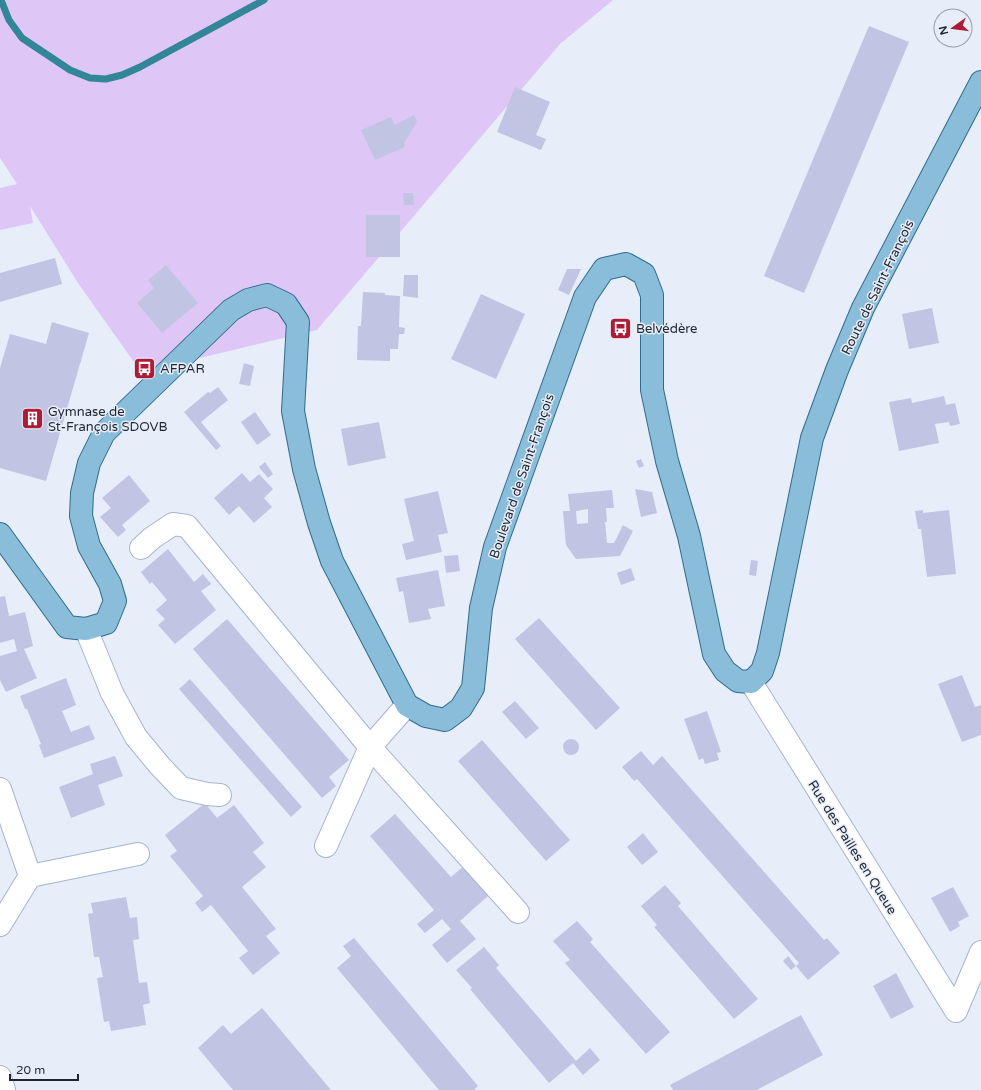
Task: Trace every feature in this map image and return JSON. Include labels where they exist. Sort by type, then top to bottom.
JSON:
[{"type":"main road","name":"Route de Saint-François","points":[[751,682],[762,671],[768,653],[812,438],[837,370],[863,308],[981,82]]},
{"type":"main road","name":"Boulevard de Saint-François","points":[[407,705],[426,716],[445,720],[460,708],[473,688],[481,608],[495,547],[582,304],[604,269],[626,264],[644,274],[652,295],[652,390],[667,461],[689,536],[714,654],[725,671],[738,681],[751,682]]},
{"type":"main road","points":[[0,534],[67,627],[86,629],[106,623],[114,601],[110,584],[90,546],[81,516],[82,493],[89,463],[104,433],[231,310],[248,300],[267,295],[286,304],[298,322],[293,411],[304,469],[332,561],[407,705]]},
{"type":"street","points":[[141,548],[152,538],[173,524],[187,526],[370,747],[518,912]]},
{"type":"street","points":[[86,629],[112,693],[136,737],[181,788],[207,794],[220,795]]},
{"type":"street","name":"Rue des Pailles en Queue","points":[[751,682],[956,1011],[981,952]]},
{"type":"street","points":[[326,846],[370,747],[407,705]]},
{"type":"street","points":[[0,789],[30,876]]},
{"type":"street","points":[[0,925],[30,876],[138,854]]},
{"type":"street","points":[[0,1077],[4,1090]]},
{"type":"shaded area","points":[[0,0],[613,0],[560,44],[317,330],[141,372],[78,283],[30,206],[33,223],[0,230],[0,188],[17,184],[0,158]]},
{"type":"building","points":[[869,26],[909,42],[804,293],[764,276]]},
{"type":"building","points":[[515,87],[550,102],[536,135],[546,139],[541,150],[497,132]]},
{"type":"building","points":[[414,115],[417,122],[404,143],[405,147],[375,160],[361,130],[391,117],[395,125]]},
{"type":"building","points":[[403,193],[413,193],[414,205],[404,205]]},
{"type":"building","points":[[366,215],[400,215],[400,257],[366,257]]},
{"type":"building","points":[[55,258],[62,284],[0,302],[0,273]]},
{"type":"building","points":[[166,265],[198,303],[162,333],[137,303],[154,288],[148,280]]},
{"type":"building","points":[[567,269],[581,269],[569,295],[558,290]]},
{"type":"building","points":[[404,275],[418,275],[418,298],[403,296]]},
{"type":"building","points":[[363,292],[385,293],[385,295],[400,296],[399,327],[405,328],[404,334],[399,334],[398,349],[390,349],[390,361],[357,360],[358,326],[361,326]]},
{"type":"building","points":[[481,294],[525,314],[496,379],[451,359]]},
{"type":"building","points":[[932,308],[939,343],[909,349],[902,314]]},
{"type":"building","name":"Gymnase de St-François SDOVB","points":[[52,322],[89,333],[46,481],[0,468],[0,368],[10,334],[46,344]]},
{"type":"building","points":[[244,363],[254,366],[250,386],[239,384]]},
{"type":"building","points":[[218,387],[228,400],[201,422],[221,446],[216,450],[184,412],[208,392],[210,393]]},
{"type":"building","points":[[944,396],[946,405],[955,403],[960,424],[950,426],[949,422],[935,424],[939,443],[899,451],[889,402],[911,398],[912,403]]},
{"type":"building","points":[[255,412],[271,435],[257,445],[241,422]]},
{"type":"building","points":[[379,422],[386,458],[348,466],[341,429]]},
{"type":"building","points":[[641,459],[644,466],[639,468],[636,461]]},
{"type":"building","points":[[265,462],[273,474],[268,478],[259,467]]},
{"type":"building","points":[[242,473],[250,482],[259,474],[273,489],[264,498],[272,507],[254,523],[239,506],[229,515],[214,498]]},
{"type":"building","points":[[129,475],[150,501],[122,525],[126,530],[118,537],[100,517],[111,508],[102,498]]},
{"type":"building","points":[[635,489],[652,492],[657,513],[641,517]]},
{"type":"building","points":[[612,490],[614,508],[606,508],[607,522],[605,522],[607,543],[614,543],[623,525],[633,531],[620,556],[576,559],[566,545],[563,511],[570,511],[568,494]],"holes":[[[588,509],[588,523],[577,524],[576,511]]]},
{"type":"building","points":[[438,491],[448,533],[438,535],[442,552],[406,560],[402,544],[414,541],[404,499]]},
{"type":"building","points":[[923,510],[923,513],[949,510],[956,574],[927,577],[921,529],[918,529],[915,511]]},
{"type":"building","points":[[168,549],[194,582],[203,574],[211,584],[201,591],[216,610],[175,644],[158,625],[165,619],[156,610],[167,600],[152,582],[150,584],[141,572]]},
{"type":"building","points":[[458,555],[460,571],[446,573],[444,556]]},
{"type":"building","points":[[751,560],[758,561],[756,576],[749,575]]},
{"type":"building","points":[[631,568],[635,580],[621,585],[617,573]]},
{"type":"building","points":[[438,570],[445,606],[428,609],[431,619],[409,623],[403,591],[399,592],[396,578]]},
{"type":"building","points":[[5,596],[9,616],[25,612],[33,646],[24,649],[37,678],[6,692],[0,680],[0,656],[17,651],[14,639],[0,643],[0,597]]},
{"type":"building","points":[[539,618],[620,708],[596,730],[515,639]]},
{"type":"building","points":[[227,619],[349,760],[329,777],[336,786],[322,798],[193,649]]},
{"type":"building","points":[[962,675],[975,707],[981,705],[981,735],[962,742],[938,684]]},
{"type":"building","points":[[66,678],[76,705],[62,711],[71,732],[89,725],[95,739],[44,758],[39,745],[41,744],[27,709],[25,709],[20,696]]},
{"type":"building","points":[[190,679],[302,807],[291,817],[179,689]]},
{"type":"building","points":[[515,701],[539,728],[526,739],[502,712]]},
{"type":"building","points":[[707,711],[721,752],[717,753],[719,760],[705,764],[703,758],[699,760],[684,719]]},
{"type":"building","points":[[571,739],[577,741],[579,747],[577,753],[571,755],[565,753],[563,747],[565,741]]},
{"type":"building","points":[[482,740],[570,840],[546,861],[458,761]]},
{"type":"building","points":[[641,751],[653,765],[662,756],[824,940],[827,938],[840,953],[808,980],[796,966],[799,963],[637,779],[634,781],[622,767]]},
{"type":"building","points":[[115,756],[123,776],[98,785],[105,805],[71,818],[59,787],[93,774],[90,764]]},
{"type":"building","points":[[205,803],[217,818],[234,805],[264,843],[253,852],[266,867],[242,887],[276,929],[266,936],[280,953],[253,975],[239,958],[248,951],[211,905],[202,912],[195,903],[203,896],[170,856],[177,851],[165,835]]},
{"type":"building","points":[[395,814],[451,877],[464,866],[489,895],[460,921],[476,939],[447,963],[432,945],[451,929],[442,919],[425,933],[417,924],[434,910],[370,836]]},
{"type":"building","points":[[643,833],[658,852],[642,865],[627,847]]},
{"type":"building","points":[[665,885],[681,903],[678,906],[758,999],[734,1019],[654,927],[657,925],[641,906]]},
{"type":"building","points":[[953,887],[969,916],[958,922],[960,926],[950,932],[931,898]]},
{"type":"building","points":[[126,897],[130,918],[137,917],[139,939],[133,940],[139,983],[147,982],[150,1003],[143,1005],[146,1025],[111,1031],[109,1021],[104,1022],[97,978],[103,977],[99,957],[94,957],[88,914],[93,913],[91,903]]},
{"type":"building","points":[[577,921],[593,939],[590,942],[670,1032],[646,1054],[565,963],[570,960],[553,941]]},
{"type":"building","points":[[354,938],[478,1086],[474,1090],[439,1090],[337,968],[351,956],[343,946]]},
{"type":"building","points":[[484,947],[499,965],[496,968],[576,1061],[590,1048],[600,1060],[583,1075],[573,1063],[549,1083],[470,989],[472,988],[456,970]]},
{"type":"building","points":[[788,956],[796,966],[791,970],[783,961]]},
{"type":"building","points":[[896,973],[914,1007],[891,1019],[873,986]]},
{"type":"building","points":[[262,1008],[331,1090],[233,1090],[198,1048],[223,1025],[231,1034]]},
{"type":"building","points":[[801,1015],[823,1055],[757,1090],[673,1090],[670,1085]]},
{"type":"waterway","points":[[1,0],[9,20],[22,38],[70,70],[90,78],[106,79],[122,75],[140,67],[264,0]]},
{"type":"place","name":"Belvédère","points":[[621,328]]},
{"type":"place","name":"AFPAR","points":[[144,368]]},
{"type":"place","name":"Gymnase de St-François SDOVB","points":[[32,418]]}]
